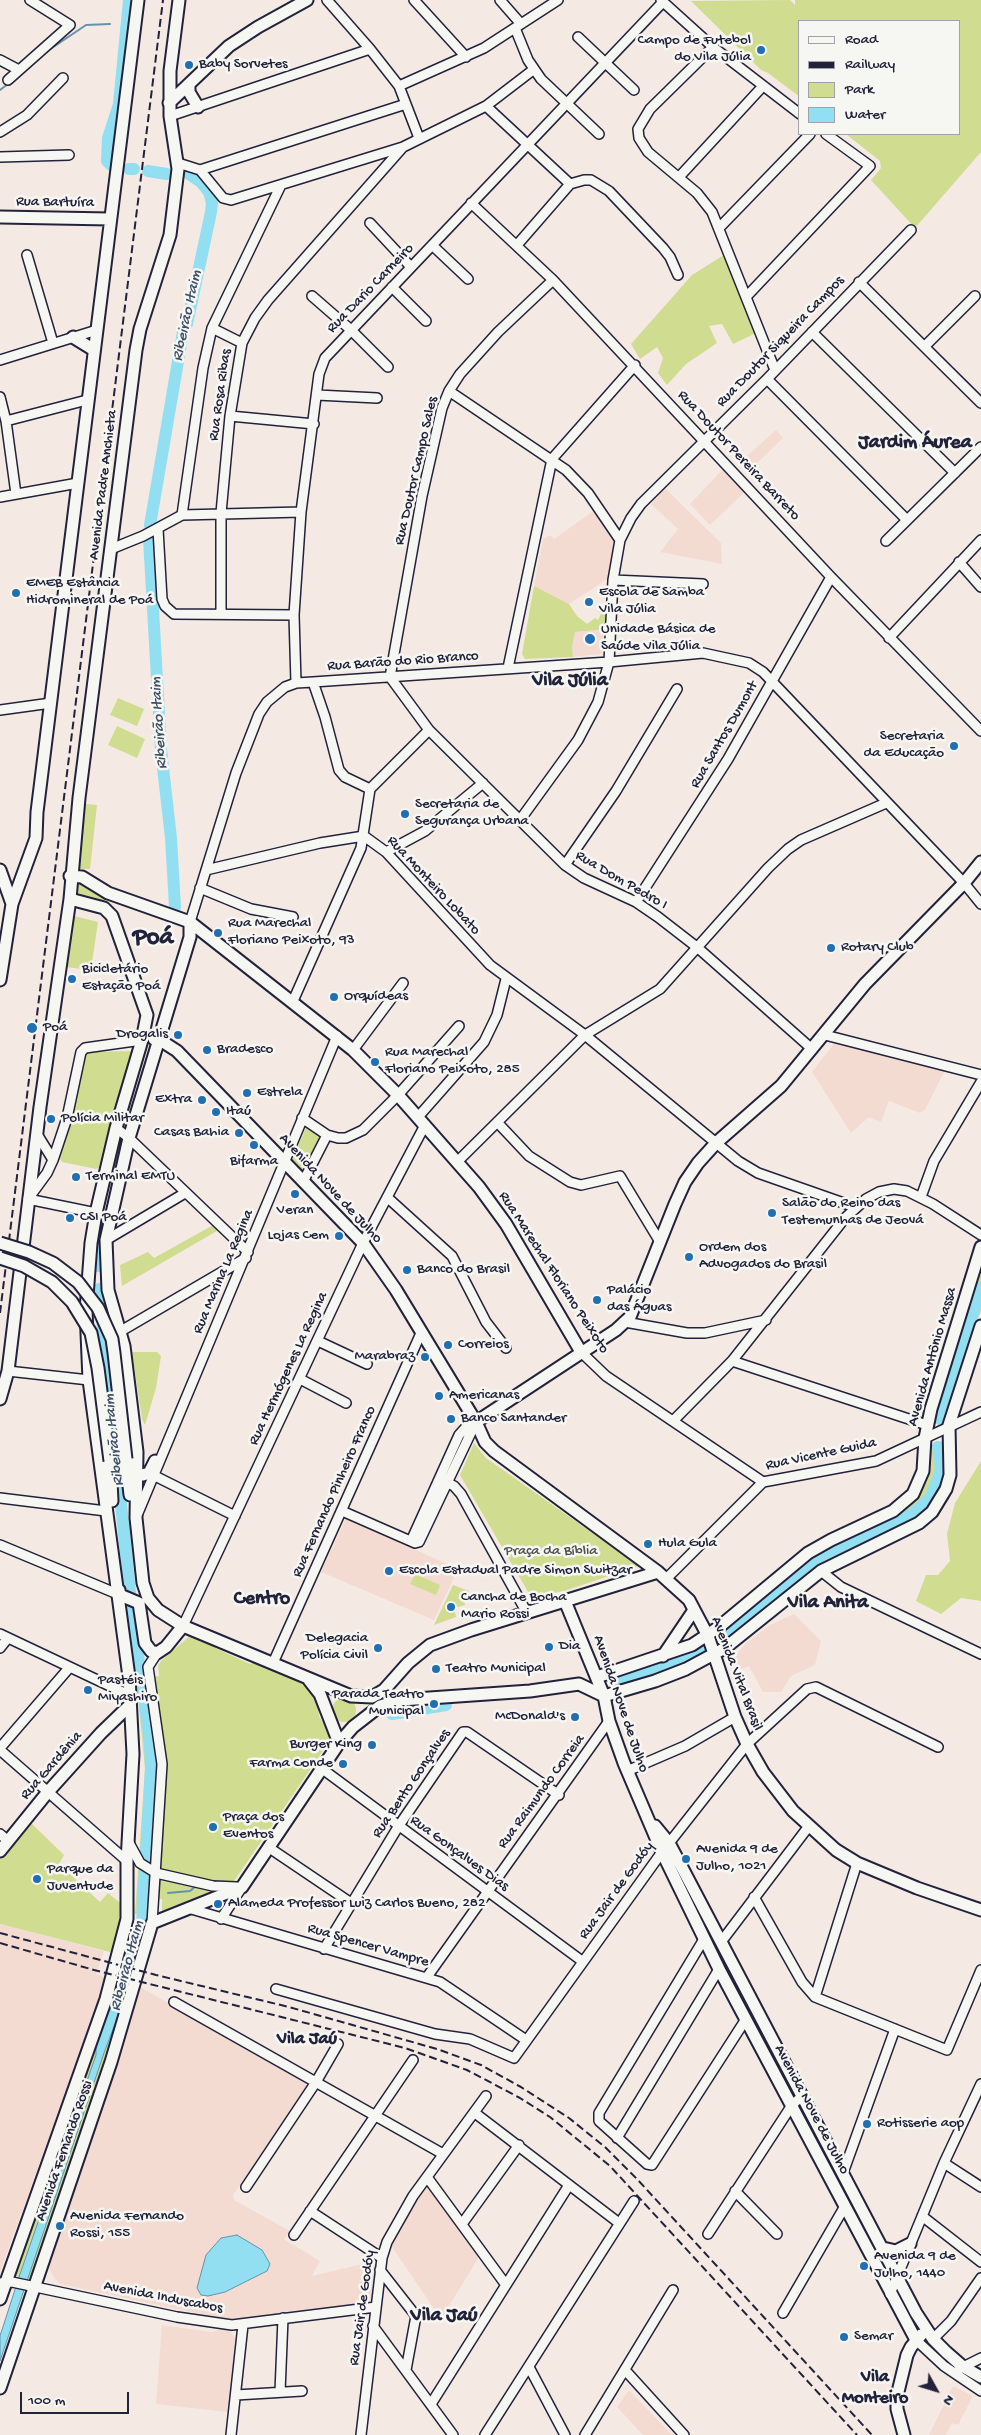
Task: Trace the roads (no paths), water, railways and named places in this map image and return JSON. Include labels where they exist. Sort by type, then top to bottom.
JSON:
[{"type":"main road","points":[[0,980],[12,904],[36,838],[37,812],[87,400],[138,0]]},
{"type":"main road","name":"Avenida Padre Anchieta","points":[[0,1400],[8,1371],[28,1199],[70,899],[70,876],[138,336],[169,240],[177,171],[169,102],[170,71],[179,0]]},
{"type":"main road","points":[[169,102],[236,42],[290,5],[307,0]]},
{"type":"main road","points":[[189,84],[189,92],[198,107]]},
{"type":"main road","name":"Rua Bartuíra","points":[[0,217],[110,219]]},
{"type":"main road","points":[[73,337],[94,350]]},
{"type":"main road","points":[[476,1422],[625,1322],[635,1309],[685,1182],[698,1163],[716,1143],[762,1105],[825,1035],[865,984],[964,883],[981,862]]},
{"type":"main road","points":[[0,870],[12,904]]},
{"type":"main road","name":"Rua Marechal Floriano Peixoto","points":[[70,876],[82,877],[100,889],[118,897],[190,922],[353,1050],[422,1121],[506,1224],[582,1352]]},
{"type":"main road","points":[[112,916],[118,897]]},
{"type":"main road","points":[[70,899],[104,908],[112,916],[147,1015],[142,1040],[116,1128],[96,1213],[88,1271],[87,1331],[89,1380],[116,1587],[124,1597],[139,1603],[147,1648],[157,1653],[171,1643],[183,1626]]},
{"type":"main road","points":[[190,922],[190,937],[129,1138],[106,1240],[108,1290],[121,1331],[137,1452],[133,1473],[137,1577],[142,1592],[158,1610],[183,1626],[351,1696],[364,1697],[361,1702],[362,1708],[367,1715]]},
{"type":"main road","points":[[142,1040],[160,1040]]},
{"type":"main road","name":"Avenida Nove de Julho","points":[[160,1040],[176,1052],[304,1180],[363,1243],[396,1290],[476,1422]]},
{"type":"main road","points":[[0,1243],[29,1252],[53,1263],[78,1282],[98,1308],[112,1339],[126,1459],[133,1473]]},
{"type":"main road","name":"Avenida Antônio Massa","points":[[597,1677],[662,1657],[692,1645],[708,1636],[808,1553],[904,1504],[920,1481],[927,1425],[981,1247]]},
{"type":"main road","points":[[0,1258],[24,1266],[52,1282],[72,1302],[90,1333],[96,1354],[110,1461],[124,1597]]},
{"type":"main road","points":[[88,1271],[95,1276],[100,1276],[106,1268]]},
{"type":"main road","points":[[88,1287],[100,1284],[108,1290]]},
{"type":"main road","points":[[152,1923],[242,1887],[321,1768],[340,1743],[367,1715],[389,1702],[530,1691],[579,1684],[604,1696],[686,1670],[715,1655],[821,1571],[919,1523],[932,1512],[940,1501],[950,1475],[949,1425],[981,1326]]},
{"type":"main road","name":"Avenida Vital Brasil","points":[[476,1422],[485,1442],[494,1452],[662,1575],[682,1592],[708,1636],[735,1717],[747,1744],[778,1792],[809,1826],[836,1850],[856,1863],[917,1888],[981,1910]]},
{"type":"main road","points":[[133,1473],[149,1473],[157,1461],[147,1460],[137,1452]]},
{"type":"main road","points":[[134,1509],[142,1583],[148,1598]]},
{"type":"main road","name":"Rua Vicente Guida","points":[[364,1697],[372,1697],[384,1690],[408,1663],[430,1645],[565,1601],[662,1575]]},
{"type":"main road","name":"Avenida Fernando Rossi","points":[[0,2299],[114,1972],[126,1919],[133,1754],[124,1597]]},
{"type":"main road","name":"Avenida Nove de Julho","points":[[565,1601],[592,1662],[604,1696],[609,1721],[627,1771],[647,1816],[721,1942],[845,2206],[916,2340]]},
{"type":"main road","points":[[662,1657],[694,1610]]},
{"type":"main road","points":[[579,1684],[592,1662]]},
{"type":"main road","points":[[305,1676],[316,1688],[340,1743]]},
{"type":"main road","name":"Rua Gardênia","points":[[0,1851],[4,1838],[48,1793],[130,1700]]},
{"type":"main road","name":"Avenida Nove de Julho","points":[[665,1848],[704,1939],[746,2019],[843,2173],[930,2335],[958,2370],[981,2377]]},
{"type":"main road","name":"Avenida Fernando Rossi","points":[[0,2388],[111,2062],[152,1923]]},
{"type":"main road","points":[[883,2248],[896,2251],[910,2244]]},
{"type":"main road","points":[[904,2435],[897,2409],[897,2396],[907,2355],[916,2340],[930,2335]]},
{"type":"street","points":[[8,80],[70,25],[30,0]]},
{"type":"street","points":[[326,0],[370,48],[399,86],[419,138]]},
{"type":"street","points":[[414,0],[466,57]]},
{"type":"street","points":[[500,0],[518,26],[533,70],[599,134]]},
{"type":"street","points":[[399,86],[466,57],[558,0]]},
{"type":"street","points":[[662,1],[713,47],[798,112]]},
{"type":"street","name":"Rua Dario Carneiro","points":[[296,683],[294,614],[301,512],[314,424],[319,374],[325,358],[662,1]]},
{"type":"street","points":[[578,37],[634,90]]},
{"type":"street","points":[[713,47],[650,109],[638,129],[639,138],[648,152],[680,176],[706,202],[720,228],[775,370]]},
{"type":"street","points":[[170,116],[370,48]]},
{"type":"street","points":[[0,60],[19,70]]},
{"type":"street","points":[[200,170],[226,199],[231,200],[281,185],[403,147],[486,106],[533,70]]},
{"type":"street","points":[[0,132],[27,115],[63,78]]},
{"type":"street","points":[[680,176],[763,86]]},
{"type":"street","points":[[177,171],[200,170],[406,104]]},
{"type":"street","points":[[486,106],[570,184]]},
{"type":"street","points":[[720,228],[809,135]]},
{"type":"street","points":[[747,296],[870,166],[827,135]]},
{"type":"street","name":"Rua Rosa Ribas","points":[[222,614],[221,514],[230,416],[242,343],[255,318],[268,300],[403,147]]},
{"type":"street","points":[[0,157],[69,155]]},
{"type":"street","points":[[517,245],[570,184],[590,180],[609,192],[663,248],[670,257],[678,275]]},
{"type":"street","points":[[182,515],[203,368],[212,328],[281,185]]},
{"type":"street","name":"Rua Doutor Pereira Barreto","points":[[471,203],[553,280],[704,439],[831,577],[981,731]]},
{"type":"street","points":[[370,223],[411,267]]},
{"type":"street","name":"Rua Doutor Siqueira Campos","points":[[520,820],[578,740],[598,702],[609,662],[614,580],[620,540],[631,518],[641,504],[704,439],[767,379],[911,230]]},
{"type":"street","points":[[432,245],[468,279]]},
{"type":"street","points":[[27,256],[53,343]]},
{"type":"street","name":"Rua Doutor Campo Sales","points":[[390,677],[422,496],[442,408],[460,374],[472,360],[553,280]]},
{"type":"street","points":[[859,282],[981,403]]},
{"type":"street","points":[[392,287],[426,321]]},
{"type":"street","points":[[312,296],[351,330],[388,367]]},
{"type":"street","points":[[925,346],[975,296]]},
{"type":"street","points":[[212,328],[242,343]]},
{"type":"street","points":[[0,360],[96,330]]},
{"type":"street","points":[[812,332],[954,473]]},
{"type":"street","points":[[508,668],[552,459],[634,365]]},
{"type":"street","points":[[767,379],[906,520]]},
{"type":"street","points":[[449,392],[552,459],[588,493],[620,540]]},
{"type":"street","points":[[317,395],[377,398]]},
{"type":"street","points":[[0,397],[6,421],[16,494]]},
{"type":"street","points":[[6,421],[87,400]]},
{"type":"street","points":[[230,416],[314,424]]},
{"type":"street","points":[[886,541],[981,447]]},
{"type":"street","points":[[0,497],[78,483]]},
{"type":"street","points":[[111,549],[158,529],[182,515],[301,512]]},
{"type":"street","points":[[158,529],[162,599],[169,610],[180,615],[294,614]]},
{"type":"street","points":[[889,638],[981,540]]},
{"type":"street","points":[[959,562],[981,587]]},
{"type":"street","name":"Rua Santos Dumont","points":[[636,902],[710,790],[831,577]]},
{"type":"street","points":[[614,580],[703,584]]},
{"type":"street","name":"Rua Barão do Rio Branco","points":[[190,922],[236,773],[259,714],[275,694],[296,683],[609,662],[703,653],[749,663],[763,672],[964,883],[981,904]]},
{"type":"street","name":"Rua Dom Pedro I","points":[[390,677],[429,730],[565,865],[584,878],[636,902],[698,948],[812,1049]]},
{"type":"street","points":[[313,682],[325,717],[339,770],[345,777],[370,790]]},
{"type":"street","points":[[565,865],[616,791],[677,689]]},
{"type":"street","points":[[0,710],[51,703]]},
{"type":"street","points":[[293,1001],[352,869],[364,836],[367,797],[370,790],[429,730]]},
{"type":"street","points":[[386,852],[425,831],[484,783]]},
{"type":"street","points":[[457,1162],[585,1035],[660,989],[768,868],[788,849],[801,840],[886,803]]},
{"type":"street","name":"Rua Monteiro Lobato","points":[[206,870],[320,843],[364,836],[386,852],[470,945],[506,979],[585,1035],[738,1161],[758,1173],[855,1206]]},
{"type":"street","points":[[200,888],[251,909],[293,917]]},
{"type":"street","name":"Rua Hermógenes La Regina","points":[[183,1626],[363,1243],[388,1198],[422,1121],[484,1042],[497,1015],[506,979]]},
{"type":"street","points":[[353,1050],[403,983]]},
{"type":"street","points":[[302,1118],[327,1136],[346,1138],[363,1130],[398,1095],[459,1026]]},
{"type":"street","points":[[825,1035],[981,1075]]},
{"type":"street","name":"Rua Marina La Regina","points":[[134,1509],[153,1475],[157,1461],[247,1255],[284,1160],[337,1036]]},
{"type":"street","points":[[96,1213],[28,1199],[53,1160],[67,1118],[83,1049],[142,1040]]},
{"type":"street","points":[[921,1197],[934,1162],[981,1082]]},
{"type":"street","points":[[498,1122],[529,1156],[570,1182],[581,1185],[620,1176],[660,1242]]},
{"type":"street","points":[[116,1128],[129,1138],[247,1255],[121,1331]]},
{"type":"street","points":[[37,1134],[53,1160]]},
{"type":"street","points":[[304,1180],[327,1136]]},
{"type":"street","points":[[673,1421],[732,1361],[855,1206],[879,1192],[894,1189],[921,1197],[981,1235]]},
{"type":"street","points":[[106,1240],[185,1193]]},
{"type":"street","points":[[388,1198],[452,1256],[486,1322],[506,1348]]},
{"type":"street","points":[[625,1322],[687,1333],[705,1333],[766,1320]]},
{"type":"street","name":"Rua Fernando Pinheiro Franco","points":[[273,1663],[421,1333]]},
{"type":"street","points":[[318,1341],[367,1364]]},
{"type":"street","name":"Rua Marechal Floriano Peixoto","points":[[582,1352],[606,1376],[763,1482]]},
{"type":"street","points":[[732,1361],[927,1425]]},
{"type":"street","points":[[8,1371],[89,1380]]},
{"type":"street","points":[[300,1379],[346,1403]]},
{"type":"street","name":"Rua Vicente Guida","points":[[662,1575],[763,1482],[876,1461],[949,1425],[981,1412]]},
{"type":"street","points":[[342,1511],[413,1542],[420,1540],[459,1435],[467,1426],[476,1422]]},
{"type":"street","points":[[153,1475],[235,1516]]},
{"type":"street","points":[[443,1480],[461,1494],[527,1614]]},
{"type":"street","points":[[0,1498],[106,1511]]},
{"type":"street","points":[[0,1545],[124,1597]]},
{"type":"street","points":[[821,1571],[841,1586],[981,1654]]},
{"type":"street","points":[[0,1648],[4,1636],[130,1700]]},
{"type":"street","points":[[152,1923],[153,1871],[162,1764],[148,1667],[157,1653]]},
{"type":"street","points":[[69,1668],[0,1749],[127,1862]]},
{"type":"street","name":"Rua Jair de Godóy","points":[[276,1989],[436,2034],[470,2039],[514,2058],[665,1848],[747,1744],[811,1686],[938,1747]]},
{"type":"street","points":[[627,1771],[685,1746],[735,1717]]},
{"type":"street","name":"Rua Raimundo Correia","points":[[427,1977],[559,1795],[609,1721]]},
{"type":"street","name":"Rua Bento Gonçalves","points":[[324,1949],[398,1827],[461,1734],[465,1732],[559,1795]]},
{"type":"street","name":"Rua Gonçalves Dias","points":[[321,1768],[398,1827],[582,1961]]},
{"type":"street","points":[[721,1942],[809,1826]]},
{"type":"street","points":[[128,1841],[140,1863],[153,1871],[213,1886],[242,1887]]},
{"type":"street","points":[[268,1847],[351,1903]]},
{"type":"street","points":[[815,1997],[856,1863]]},
{"type":"street","points":[[221,1919],[242,1887]]},
{"type":"street","points":[[754,1897],[802,1982],[815,1997],[947,2050],[981,1970]]},
{"type":"street","name":"Rua Spencer Vampre","points":[[188,1908],[324,1949],[427,1977],[452,1988],[526,2040]]},
{"type":"street","points":[[704,1939],[599,2113],[599,2121],[647,2164],[652,2165],[655,2163],[746,2019]]},
{"type":"street","points":[[617,2138],[719,1969]]},
{"type":"street","points":[[174,2002],[443,2154]]},
{"type":"street","points":[[843,2173],[895,2029]]},
{"type":"street","points":[[246,2187],[316,2082],[338,2044]]},
{"type":"street","points":[[294,2234],[413,2060]]},
{"type":"street","points":[[890,2294],[944,2164],[981,2084]]},
{"type":"street","name":"Rua Jair de Godóy","points":[[361,2435],[382,2258],[400,2215],[486,2096]]},
{"type":"street","points":[[708,2234],[735,2190],[796,2101]]},
{"type":"street","points":[[474,2113],[619,2223]]},
{"type":"street","points":[[462,2224],[519,2146]]},
{"type":"street","points":[[944,2164],[981,2187]]},
{"type":"street","points":[[426,2177],[506,2285]]},
{"type":"street","points":[[430,2404],[570,2185]]},
{"type":"street","points":[[735,2190],[777,2234]]},
{"type":"street","points":[[485,2435],[634,2201]]},
{"type":"street","points":[[783,2313],[845,2206]]},
{"type":"street","points":[[310,2211],[382,2258]]},
{"type":"street","points":[[922,2216],[981,2262]]},
{"type":"street","points":[[380,2270],[416,2316],[406,2370]]},
{"type":"street","points":[[930,2335],[952,2321],[980,2281]]},
{"type":"street","name":"Avenida Induscabos","points":[[6,2282],[34,2286],[177,2318],[243,2325],[283,2318],[376,2307]]},
{"type":"street","points":[[585,2435],[674,2290]]},
{"type":"street","points":[[280,2392],[283,2318]]},
{"type":"street","points":[[231,2435],[243,2325]]},
{"type":"street","points":[[374,2326],[453,2435]]},
{"type":"street","name":"Avenida Nove de Julho","points":[[916,2340],[931,2356],[958,2370],[981,2391]]},
{"type":"street","points":[[958,2370],[981,2358]]},
{"type":"street","points":[[530,2367],[565,2435]]},
{"type":"street","points":[[625,2370],[684,2435]]},
{"type":"street","points":[[236,2395],[302,2391]]},
{"type":"water","points":[[120,1981],[130,1984],[104,2053],[0,2361],[0,2336],[96,2055],[96,2044]]},
{"type":"water","points":[[237,2235],[262,2250],[270,2264],[267,2271],[225,2292],[208,2296],[201,2295],[197,2288],[206,2255],[221,2238]]},
{"type":"waterway","name":"Ribeirão Itaim","points":[[111,165],[107,161],[108,138],[119,104],[129,0]]},
{"type":"waterway","points":[[46,52],[86,25],[110,24]]},
{"type":"waterway","points":[[0,90],[8,84]]},
{"type":"waterway","name":"Ribeirão Itaim","points":[[129,169],[134,169]]},
{"type":"waterway","name":"Ribeirão Itaim","points":[[148,171],[167,174]]},
{"type":"waterway","name":"Ribeirão Itaim","points":[[150,525],[183,332],[187,324],[211,212],[212,203],[209,192],[201,182],[189,174]]},
{"type":"waterway","name":"Ribeirão Itaim","points":[[149,539],[161,750],[171,838],[175,907]]},
{"type":"waterway","name":"Ribeirão Itaim","points":[[98,1266],[103,1228]]},
{"type":"waterway","points":[[940,1419],[981,1288]]},
{"type":"waterway","name":"Ribeirão Itaim","points":[[99,1289],[130,1592]]},
{"type":"waterway","points":[[725,1635],[807,1565],[822,1555],[909,1516],[921,1507],[930,1498],[939,1476],[941,1467],[938,1447]]},
{"type":"waterway","name":"Ribeirão Itaim","points":[[120,1998],[142,1923],[151,1768],[150,1743],[132,1611]]},
{"type":"waterway","points":[[618,1680],[678,1661],[704,1647]]},
{"type":"waterway","points":[[392,1714],[446,1705]]},
{"type":"waterway","points":[[168,1893],[190,1891],[196,1886]]},
{"type":"railway","points":[[0,1313],[163,0]]},
{"type":"railway","points":[[0,1933],[156,1975],[289,2007],[437,2049],[481,2065],[521,2087],[569,2118],[605,2147],[637,2179],[872,2435]]},
{"type":"railway","points":[[0,1943],[94,1970],[405,2048],[467,2070],[520,2098],[550,2117],[610,2166],[857,2435]]},
{"type":"place","name":"Campo de Futebol do Vila Júlia","points":[[761,50]]},
{"type":"place","name":"Baby Sorvetes","points":[[189,65]]},
{"type":"place","name":"EMEB Estância Hidromineral de Poá","points":[[16,593]]},
{"type":"place","name":"Escola de Samba Vila Júlia","points":[[589,602]]},
{"type":"place","name":"Unidade Básica de Saúde Vila Júlia","points":[[590,639]]},
{"type":"place","name":"Secretaria da Educação","points":[[954,746]]},
{"type":"place","name":"Secretaria de Segurança Urbana","points":[[405,814]]},
{"type":"place","name":"Rua Marechal Floriano Peixoto, 93","points":[[218,933]]},
{"type":"place","name":"Rotary Club","points":[[831,948]]},
{"type":"place","name":"Bicicletário Estação Poá","points":[[72,979]]},
{"type":"place","name":"Orquídeas","points":[[334,997]]},
{"type":"place","name":"Poá","points":[[32,1028]]},
{"type":"place","name":"Drogalis","points":[[178,1035]]},
{"type":"place","name":"Bradesco","points":[[207,1050]]},
{"type":"place","name":"Rua Marechal Floriano Peixoto, 285","points":[[375,1062]]},
{"type":"place","name":"Estrela","points":[[247,1093]]},
{"type":"place","name":"Extra","points":[[202,1100]]},
{"type":"place","name":"Itaú","points":[[216,1112]]},
{"type":"place","name":"Polícia Militar","points":[[51,1119]]},
{"type":"place","name":"Casas Bahia","points":[[239,1133]]},
{"type":"place","name":"Bifarma","points":[[254,1145]]},
{"type":"place","name":"Terminal EMTU","points":[[76,1177]]},
{"type":"place","name":"Veran","points":[[295,1194]]},
{"type":"place","name":"Salão do Reino das Testemunhas de Jeová","points":[[772,1213]]},
{"type":"place","name":"CSI Poá","points":[[70,1218]]},
{"type":"place","name":"Lojas Cem","points":[[339,1236]]},
{"type":"place","name":"Ordem dos Advogados do Brasil","points":[[689,1257]]},
{"type":"place","name":"Banco do Brasil","points":[[407,1270]]},
{"type":"place","name":"Palácio das Águas","points":[[597,1300]]},
{"type":"place","name":"Correios","points":[[448,1345]]},
{"type":"place","name":"Marabraz","points":[[425,1357]]},
{"type":"place","name":"Americanas","points":[[439,1396]]},
{"type":"place","name":"Banco Santander","points":[[451,1419]]},
{"type":"place","name":"Hula Gula","points":[[648,1544]]},
{"type":"place","name":"Escola Estadual Padre Simon Switzar","points":[[389,1571]]},
{"type":"place","name":"Cancha de Bocha Mario Rossi","points":[[451,1607]]},
{"type":"place","name":"Dia","points":[[549,1647]]},
{"type":"place","name":"Delegacia Polícia Civil","points":[[378,1648]]},
{"type":"place","name":"Teatro Municipal","points":[[436,1669]]},
{"type":"place","name":"Pastéis Miyashiro","points":[[88,1690]]},
{"type":"place","name":"Parada Teatro Municipal","points":[[434,1704]]},
{"type":"place","name":"McDonald's","points":[[575,1717]]},
{"type":"place","name":"Burger King","points":[[372,1745]]},
{"type":"place","name":"Farma Conde","points":[[343,1764]]},
{"type":"place","name":"Praça dos Eventos","points":[[213,1827]]},
{"type":"place","name":"Avenida 9 de Julho, 1021","points":[[686,1859]]},
{"type":"place","name":"Parque da Juventude","points":[[37,1879]]},
{"type":"place","name":"Alameda Professor Luiz Carlos Bueno, 282","points":[[218,1904]]},
{"type":"place","name":"Rotisserie aop","points":[[867,2124]]},
{"type":"place","name":"Avenida Fernando Rossi, 155","points":[[60,2226]]},
{"type":"place","name":"Avenida 9 de Julho, 1440","points":[[864,2266]]},
{"type":"place","name":"Semar","points":[[844,2337]]},
{"type":"district","name":"Jardim Áurea","points":[[915,444]]},
{"type":"district","name":"Vila Júlia","points":[[570,682]]},
{"type":"district","name":"Poá","points":[[153,939]]},
{"type":"district","name":"Centro","points":[[262,1600]]},
{"type":"district","name":"Vila Anita","points":[[828,1604]]},
{"type":"district","name":"Vila Jaú","points":[[307,2040]]},
{"type":"district","name":"Vila Jaú","points":[[444,2317]]},
{"type":"district","name":"Vila Monteiro","points":[[875,2388]]},
{"type":"park label","name":"Praça da Bíblia","points":[[551,1552]]}]
